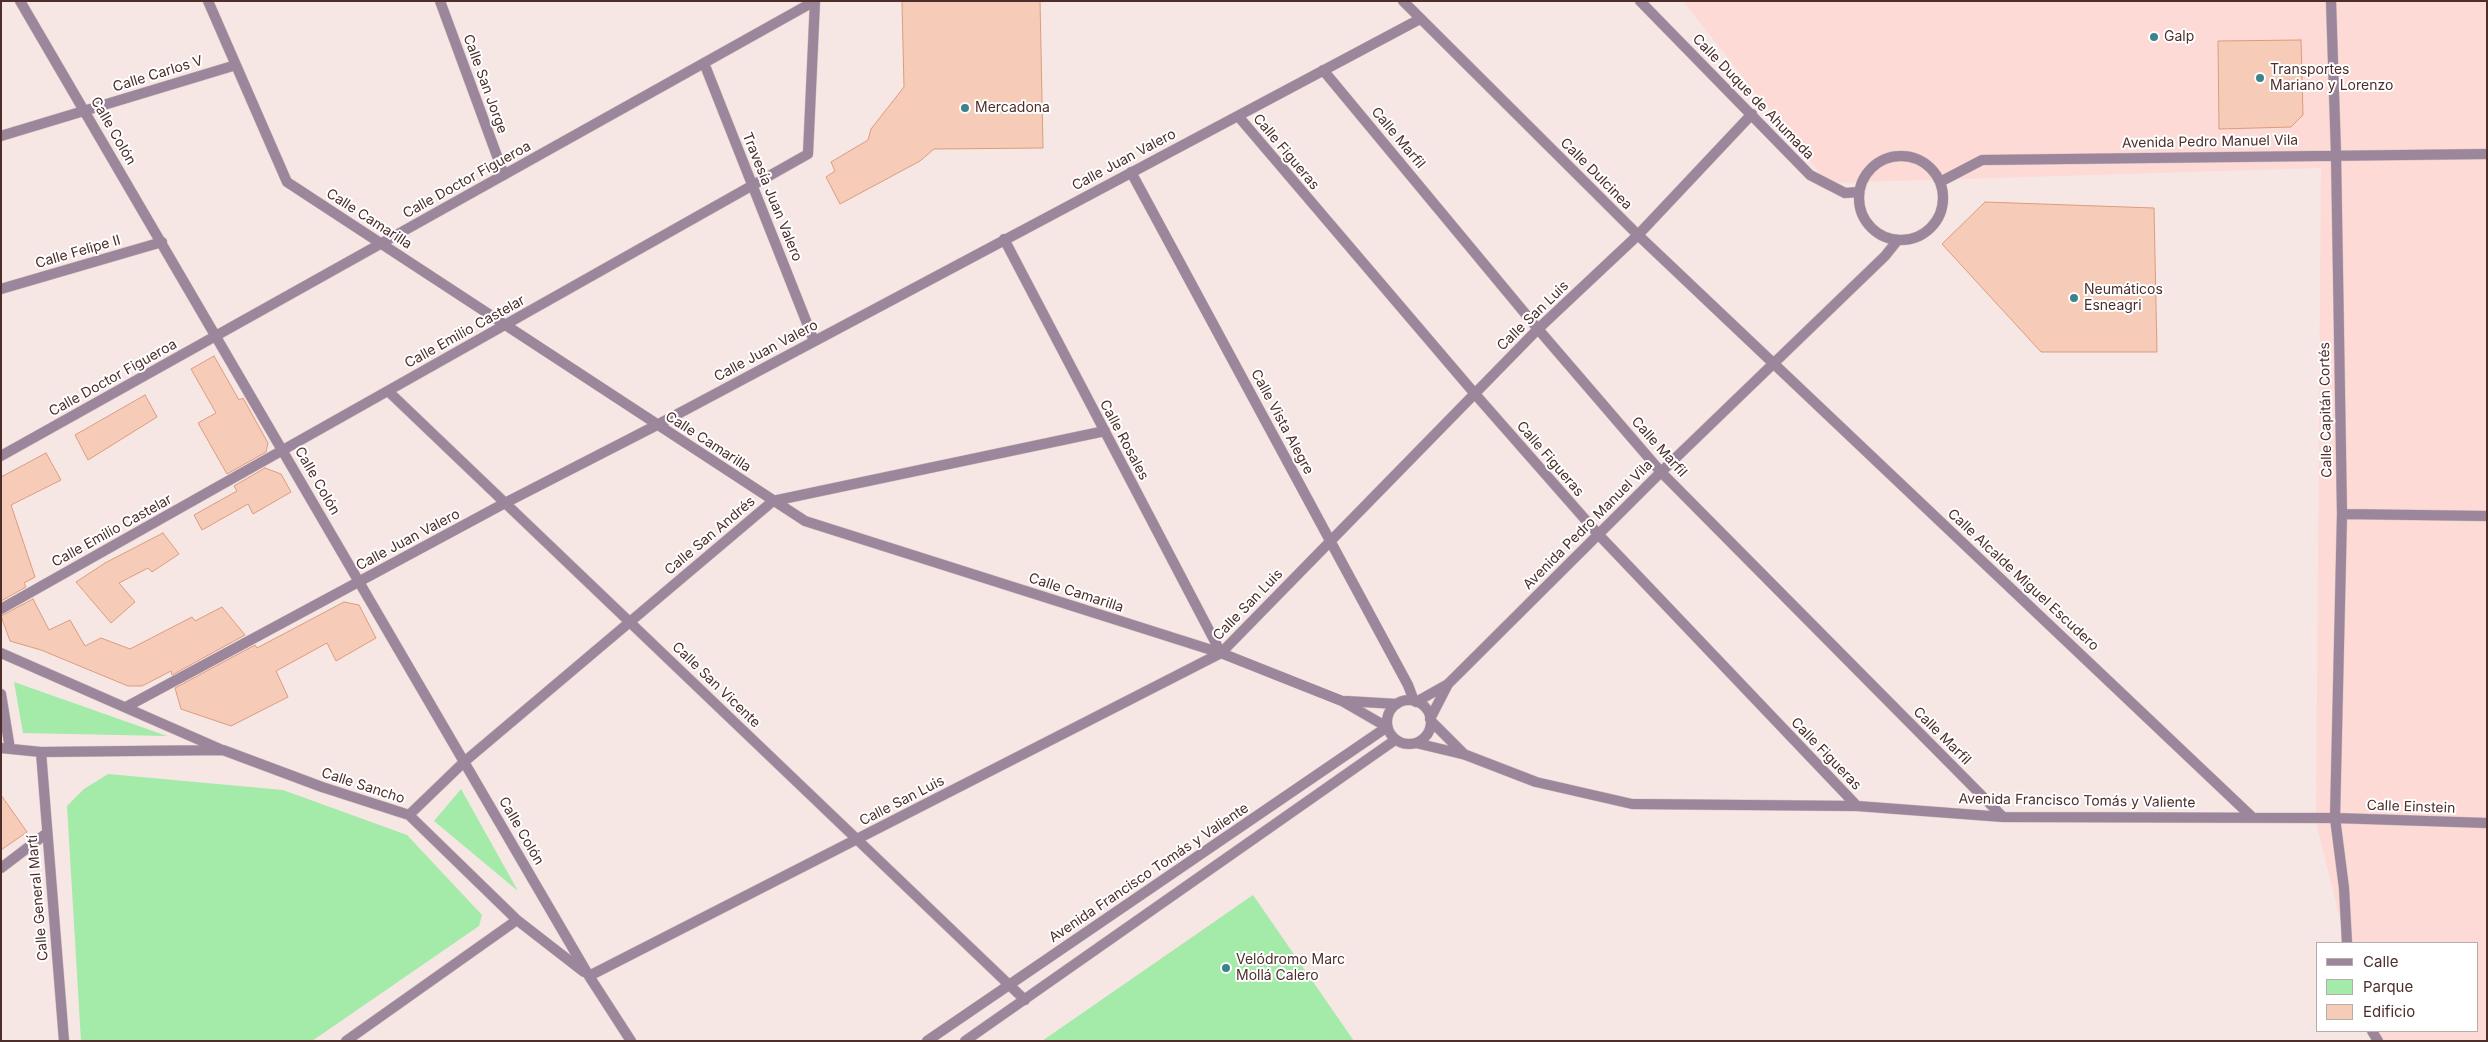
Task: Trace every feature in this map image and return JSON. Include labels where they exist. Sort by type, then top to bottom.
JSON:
[{"type":"street","name":"Calle Colón","points":[[20,1],[588,976],[631,1041]]},
{"type":"street","name":"Calle Camarilla","points":[[208,1],[287,182],[507,324],[804,522],[1220,653],[1342,701],[1387,727]]},
{"type":"street","name":"Calle San Jorge","points":[[440,1],[504,175]]},
{"type":"street","name":"Calle Doctor Figueroa","points":[[1,456],[815,1]]},
{"type":"street","name":"Calle Emilio Castelar","points":[[1,609],[808,154],[815,1]]},
{"type":"street","name":"Calle Dulcinea","points":[[1403,1],[1638,235],[1774,363]]},
{"type":"street","name":"Calle Duque de Ahumada","points":[[1640,1],[1810,175],[1845,193],[1858,192]]},
{"type":"street","name":"Calle Capitán Cortés","points":[[2331,1],[2336,154],[2342,514],[2334,818],[2344,888],[2348,942]]},
{"type":"street","name":"Calle Juan Valero","points":[[126,708],[505,503],[657,425],[1420,19]]},
{"type":"street","name":"Travesía Juan Valero","points":[[704,63],[814,341]]},
{"type":"street","name":"Calle Carlos V","points":[[1,136],[236,65]]},
{"type":"street","name":"Calle Marfil","points":[[1323,70],[1538,329],[1661,472],[2003,817]]},
{"type":"street","name":"Calle San Luis","points":[[588,976],[1220,653],[1538,329],[1638,235],[1752,114]]},
{"type":"street","name":"Calle Figueras","points":[[1238,116],[1475,394],[1598,534],[1857,806]]},
{"type":"street","name":"Avenida Pedro Manuel Vila","points":[[1940,182],[1982,160],[2336,154],[2487,154]]},
{"type":"street","points":[[1895,156],[1908,156],[1921,161],[1932,170],[1940,182],[1943,196],[1941,211],[1935,223],[1924,234],[1911,239],[1897,240],[1883,237],[1863,219],[1859,206],[1858,192],[1863,179],[1871,168],[1882,160],[1895,156]]},
{"type":"street","name":"Calle Vista Alegre","points":[[1132,172],[1408,685],[1408,702]]},
{"type":"street","name":"Calle Rosales","points":[[1004,239],[1220,653]]},
{"type":"street","name":"Avenida Pedro Manuel Vila","points":[[1430,720],[1448,684],[1661,472],[1885,256],[1897,240]]},
{"type":"street","name":"Calle Felipe II","points":[[1,288],[162,242]]},
{"type":"street","name":"Calle Alcalde Miguel Escudero","points":[[1774,363],[2252,817]]},
{"type":"street","name":"Calle San Vicente","points":[[388,391],[1025,1000]]},
{"type":"street","name":"Calle San Andrés","points":[[409,815],[464,762],[773,501],[1105,431]]},
{"type":"street","points":[[2342,514],[2487,516]]},
{"type":"street","name":"Calle Sancho","points":[[1,653],[223,750],[322,788],[409,815],[517,920]]},
{"type":"street","name":"Avenida Pedro Manuel Vila","points":[[1408,702],[1448,684]]},
{"type":"street","points":[[1,694],[6,749]]},
{"type":"street","name":"Calle Camarilla","points":[[1342,701],[1408,702]]},
{"type":"street","points":[[1408,702],[1426,708],[1430,720],[1427,735],[1416,743],[1402,743],[1395,740],[1387,727],[1388,714],[1408,702]]},
{"type":"street","name":"Avenida Francisco Tomás y Valiente","points":[[1430,720],[1466,756]]},
{"type":"street","name":"Avenida Francisco Tomás y Valiente","points":[[927,1041],[1387,727]]},
{"type":"street","points":[[964,1041],[1395,740]]},
{"type":"street","name":"Avenida Francisco Tomás y Valiente","points":[[1416,743],[1466,756],[1536,782],[1632,804],[1857,806],[2003,817],[2334,818]]},
{"type":"street","name":"Calle Sancho","points":[[6,749],[40,752],[223,750]]},
{"type":"street","name":"Calle General Martí","points":[[40,752],[64,1041]]},
{"type":"street","name":"Calle Einstein","points":[[2334,818],[2487,823]]},
{"type":"street","points":[[1,868],[47,833]]},
{"type":"street","name":"Calle Colón","points":[[517,920],[588,976]]},
{"type":"street","points":[[346,1041],[517,920]]},
{"type":"shaded area","points":[[1683,1],[2487,1],[2487,1041],[2372,1041],[2369,1032],[2478,1032],[2478,942],[2346,942],[2316,823],[2321,168],[1827,183]]},
{"type":"green space","points":[[14,682],[167,736],[23,733]]},
{"type":"green space","points":[[108,774],[283,790],[407,835],[482,915],[479,926],[312,1041],[81,1041],[67,806],[84,789]]},
{"type":"green space","points":[[461,789],[518,891],[434,821]]},
{"type":"green space","name":"Velódromo Marc Mollá Calero","points":[[1253,895],[1354,1041],[1042,1041]]},
{"type":"building","name":"Mercadona","points":[[902,1],[1040,1],[1043,148],[934,149],[920,161],[840,204],[826,177],[835,171],[831,162],[868,140],[871,129],[904,87]]},
{"type":"building","name":"Transportes Mariano y Lorenzo","points":[[2301,40],[2303,115],[2291,127],[2219,129],[2218,41]]},
{"type":"building","name":"Neumáticos Esneagri","points":[[1985,202],[2154,208],[2157,352],[2041,352],[1942,244]]},
{"type":"building","points":[[214,356],[239,400],[243,398],[268,443],[266,452],[227,474],[198,423],[216,413],[191,369]]},
{"type":"building","points":[[145,395],[157,417],[88,460],[75,435]]},
{"type":"building","points":[[46,453],[61,480],[11,505],[35,577],[24,583],[26,587],[1,601],[1,477]]},
{"type":"building","points":[[265,468],[281,474],[291,492],[253,514],[248,504],[202,530],[194,515],[237,491],[234,486]]},
{"type":"building","points":[[163,533],[179,554],[152,572],[148,568],[119,583],[135,602],[111,623],[76,582],[105,563]]},
{"type":"building","points":[[33,599],[49,630],[70,620],[85,646],[101,638],[130,649],[192,617],[195,621],[222,607],[245,635],[172,675],[171,671],[142,686],[128,686],[41,650],[10,641],[1,616]]},
{"type":"building","points":[[344,602],[359,605],[376,638],[336,661],[327,643],[276,671],[288,697],[231,726],[181,709],[175,688],[255,645],[257,648]]},
{"type":"building","points":[[1,795],[27,832],[1,850]]},
{"type":"place","name":"Galp","points":[[2154,37]]},
{"type":"place","name":"Transportes Mariano y Lorenzo","points":[[2260,78]]},
{"type":"place","name":"Mercadona","points":[[965,108]]},
{"type":"place","name":"Neumáticos Esneagri","points":[[2074,298]]},
{"type":"place","name":"Velódromo Marc Mollá Calero","points":[[1226,968]]}]
